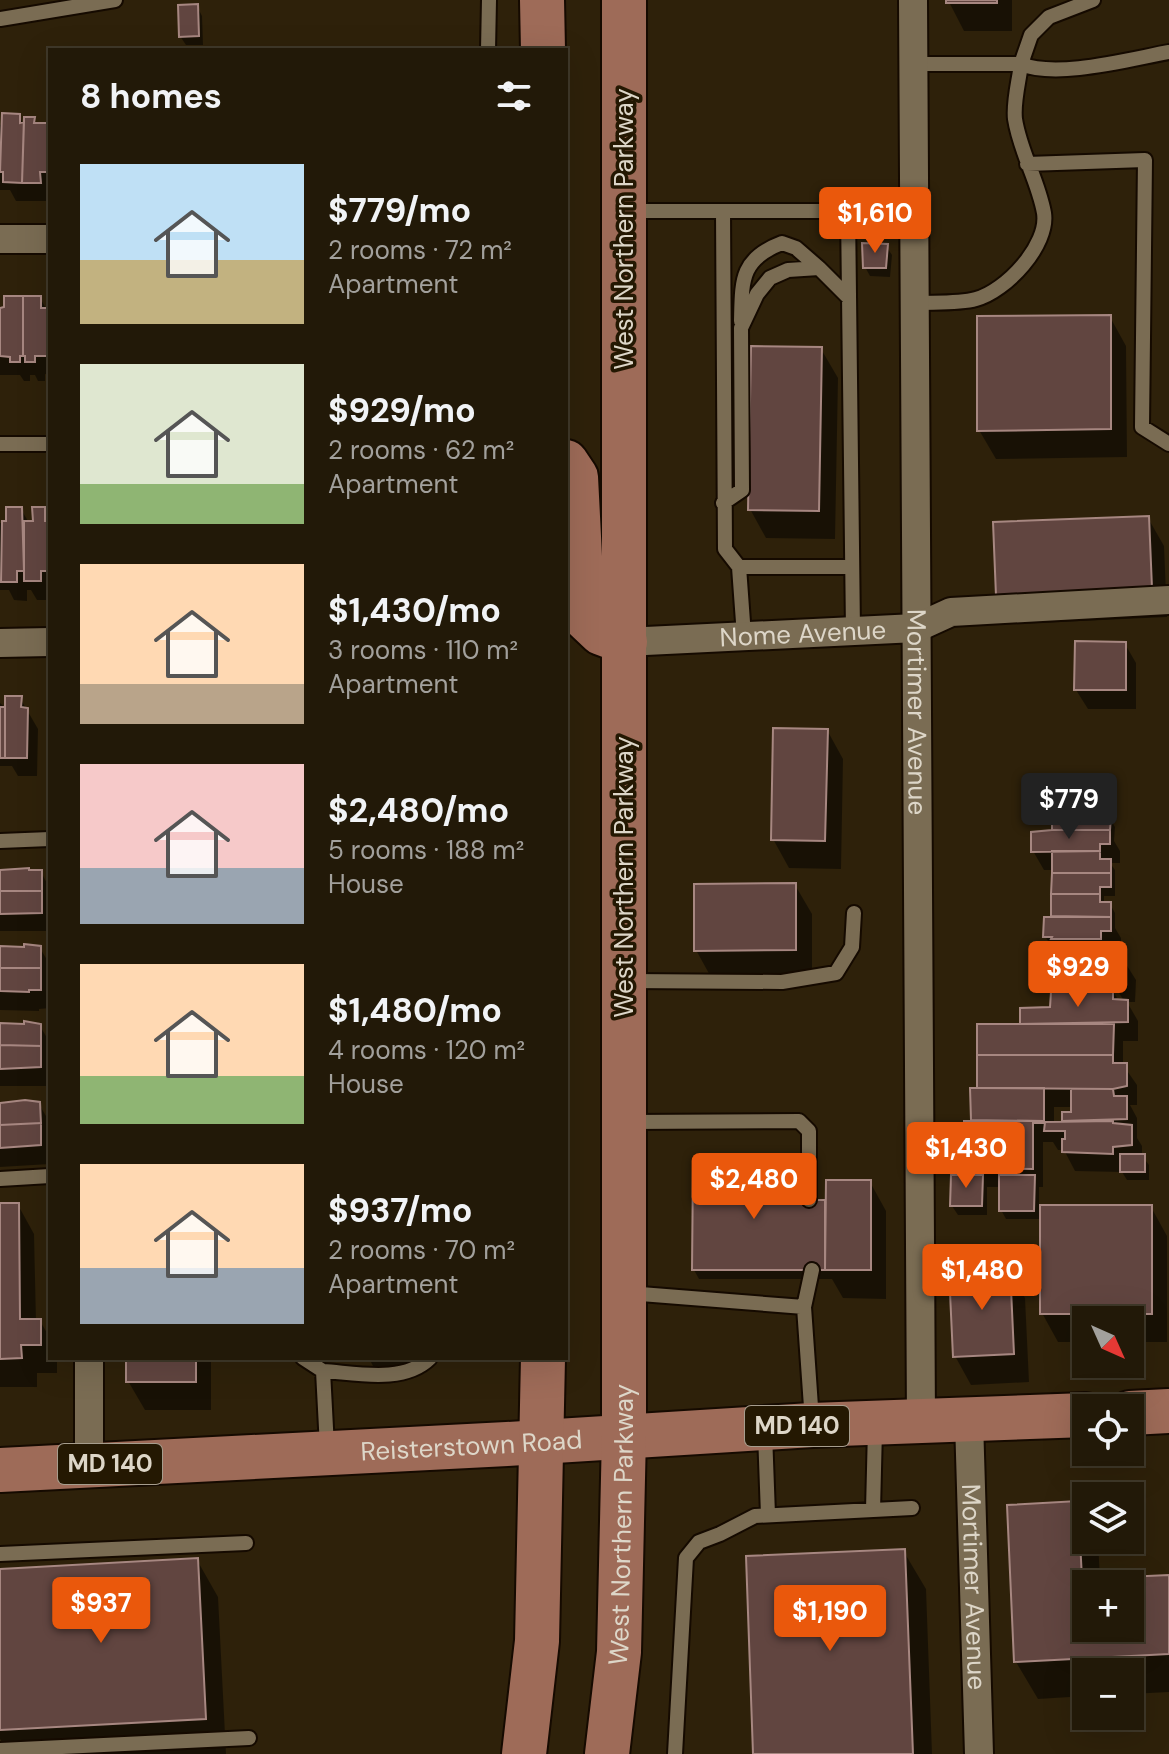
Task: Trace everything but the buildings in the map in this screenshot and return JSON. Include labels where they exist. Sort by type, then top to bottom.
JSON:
[{"type":"main road","points":[[542,0],[543,48]]},
{"type":"main road","name":"West Northern Parkway","points":[[607,1754],[619,1652],[624,1435],[624,0]]},
{"type":"main road","points":[[568,465],[576,477],[583,616],[601,633],[625,642]]},
{"type":"main road","points":[[524,1754],[537,1641],[543,1360]]},
{"type":"main road","points":[[1144,1412],[1169,1411]]},
{"type":"main road","name":"Reisterstown Road","points":[[0,1470],[812,1425],[1072,1416]]},
{"type":"street","name":"Mortimer Avenue","points":[[913,0],[921,1423]]},
{"type":"street","points":[[0,239],[48,239]]},
{"type":"street","name":"Nome Avenue","points":[[625,642],[916,628],[951,612],[1169,600]]},
{"type":"street","points":[[0,643],[48,642]]},
{"type":"street","points":[[89,1360],[89,1465]]},
{"type":"street","name":"Mortimer Avenue","points":[[969,1421],[979,1754]]},
{"type":"lane","points":[[0,19],[115,0]]},
{"type":"lane","points":[[488,48],[489,0]]},
{"type":"lane","points":[[915,303],[977,299],[1016,274],[1036,250],[1045,218],[1015,116],[1021,64],[1031,35],[1049,17],[1093,0]]},
{"type":"lane","points":[[914,64],[1021,64],[1034,69],[1059,70],[1169,52]]},
{"type":"lane","points":[[1027,164],[1145,160],[1142,427],[1169,444]]},
{"type":"lane","points":[[723,211],[725,549],[739,567],[744,636]]},
{"type":"lane","points":[[848,211],[853,631]]},
{"type":"lane","points":[[624,212],[914,211]]},
{"type":"lane","points":[[723,503],[742,490],[741,328],[744,277],[749,263],[766,249],[782,243],[796,248],[849,298]]},
{"type":"lane","points":[[741,328],[757,294],[770,278],[788,270],[819,268]]},
{"type":"lane","points":[[0,444],[48,444]]},
{"type":"lane","points":[[739,567],[851,567]]},
{"type":"lane","points":[[0,841],[48,839]]},
{"type":"lane","points":[[624,981],[782,982],[836,973],[852,947],[854,913]]},
{"type":"lane","points":[[624,1122],[799,1121],[809,1131],[809,1200]]},
{"type":"lane","points":[[0,1179],[48,1176]]},
{"type":"lane","points":[[812,1270],[804,1307],[812,1425]]},
{"type":"lane","points":[[624,1293],[804,1307]]},
{"type":"lane","points":[[306,1360],[323,1371],[383,1375],[406,1372],[427,1360]]},
{"type":"lane","points":[[323,1371],[327,1453]]},
{"type":"lane","points":[[873,1510],[875,1425]]},
{"type":"lane","points":[[765,1429],[768,1515]]},
{"type":"lane","points":[[675,1754],[686,1558],[699,1542],[755,1516],[912,1508]]},
{"type":"lane","points":[[0,1554],[246,1543]]},
{"type":"lane","points":[[0,1750],[249,1738]]}]
